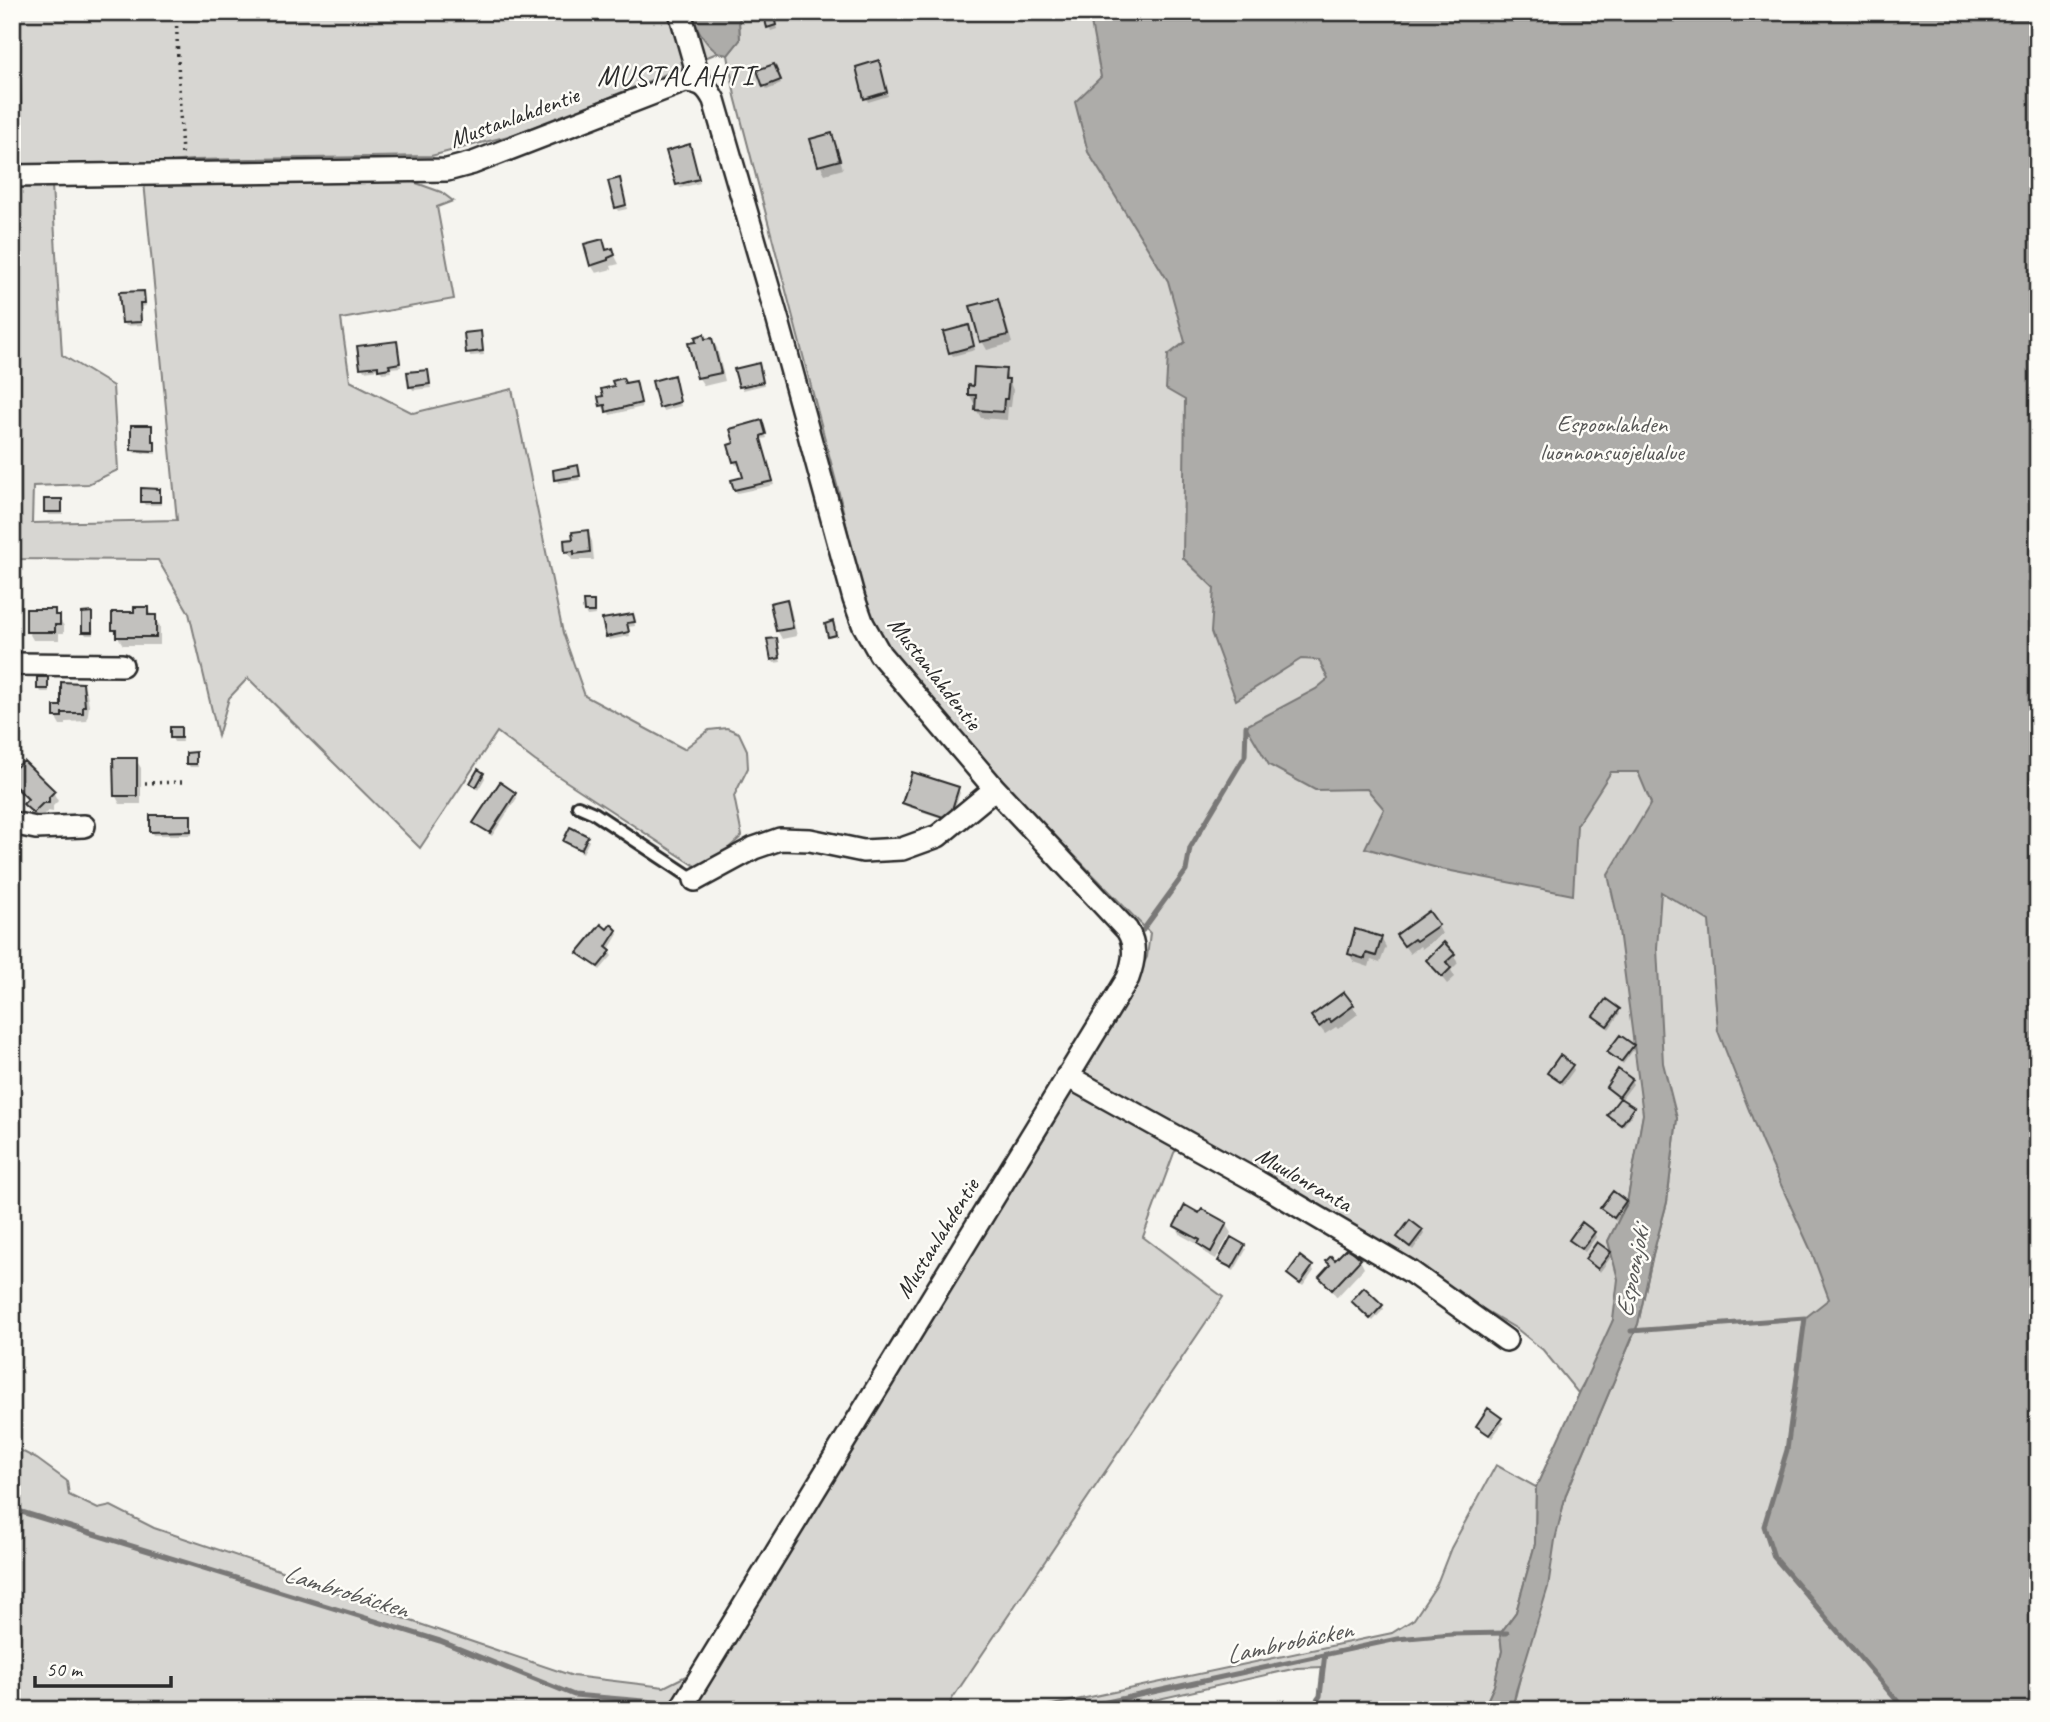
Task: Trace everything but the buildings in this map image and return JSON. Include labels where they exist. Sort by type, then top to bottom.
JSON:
[{"type":"street","points":[[680,12],[700,82]]},
{"type":"street","name":"Mustanlahdentie","points":[[13,176],[447,170],[473,163],[685,81],[700,82],[708,88],[714,100],[850,586],[863,624],[880,654],[995,789],[1132,938],[1134,960],[1128,978],[680,1710]]},
{"type":"street","points":[[12,664],[122,665]]},
{"type":"street","points":[[695,880],[754,848],[780,839],[810,840],[863,851],[902,849],[938,836],[995,789]]},
{"type":"street","points":[[12,823],[36,828],[84,826]]},
{"type":"street","name":"Muulonranta","points":[[1068,1076],[1258,1182],[1411,1272],[1506,1340]]},
{"type":"lane","points":[[12,19],[13,176]]},
{"type":"lane","points":[[578,806],[594,813],[695,880]]},
{"type":"path","points":[[176,12],[183,173]]},
{"type":"path","points":[[145,783],[183,782]]},
{"type":"green space","points":[[12,12],[691,12],[698,31],[717,53],[512,135],[431,156],[12,166]]},
{"type":"green space","name":"Espoonlahden luonnonsuojelualue","points":[[742,12],[2038,12],[2038,1710],[1512,1710],[1566,1494],[1638,1324],[1667,1202],[1677,1118],[1643,1115],[1627,1203],[1608,1241],[1618,1279],[1616,1308],[1607,1338],[1578,1393],[1543,1350],[1517,1329],[1271,1182],[1186,1135],[1174,1153],[1143,1237],[1223,1297],[952,1699],[948,1710],[12,1710],[12,1446],[37,1459],[67,1481],[69,1495],[98,1509],[111,1506],[154,1528],[282,1571],[411,1621],[573,1676],[664,1687],[688,1675],[705,1685],[1054,1122],[1147,957],[1150,933],[994,773],[887,651],[863,598],[839,493],[735,96],[728,55],[740,40],[739,21]]},
{"type":"green space","points":[[405,179],[441,192],[453,201],[437,207],[454,299],[341,319],[350,381],[413,413],[512,389],[563,633],[585,696],[684,749],[709,730],[727,728],[739,733],[747,750],[748,768],[734,796],[742,836],[703,871],[535,761],[497,732],[420,848],[248,678],[229,698],[218,736],[189,613],[158,560],[12,559],[12,185],[52,185],[62,355],[113,386],[118,470],[88,484],[33,486],[32,523],[177,520],[144,182]]},
{"type":"green space","points":[[1496,1465],[1536,1487],[1535,1544],[1516,1612],[1500,1634],[1502,1651],[1494,1686],[1483,1710],[1310,1710],[1320,1696],[1323,1667],[1297,1668],[1110,1710],[1029,1710],[1392,1633],[1414,1619],[1436,1586],[1451,1548]]},
{"type":"water","points":[[691,12],[742,12],[739,21],[740,40],[728,55],[721,54],[709,45],[700,33]]},
{"type":"water","name":"Espoonlahden luonnonsuojelualue","points":[[1089,12],[2038,12],[2038,1703],[2013,1710],[1905,1710],[1774,1557],[1764,1526],[1787,1450],[1805,1318],[1829,1299],[1812,1253],[1762,1143],[1718,1031],[1709,921],[1661,892],[1657,948],[1663,1063],[1677,1118],[1667,1202],[1638,1324],[1566,1494],[1548,1587],[1512,1710],[1483,1710],[1494,1686],[1502,1651],[1500,1634],[1516,1612],[1535,1544],[1536,1487],[1613,1320],[1618,1279],[1608,1241],[1627,1203],[1643,1114],[1617,915],[1608,875],[1651,803],[1638,772],[1611,772],[1577,825],[1573,895],[1441,869],[1365,848],[1384,809],[1367,789],[1315,790],[1269,765],[1246,726],[1316,689],[1328,679],[1319,660],[1301,659],[1236,700],[1211,632],[1214,588],[1183,558],[1185,400],[1166,389],[1168,355],[1185,342],[1168,281],[1088,152],[1075,102],[1101,77]]},
{"type":"waterway","points":[[1143,930],[1186,871],[1190,848],[1245,756],[1246,726]]},
{"type":"waterway","name":"Espoonjoki","points":[[1631,1331],[1805,1318],[1787,1450],[1764,1526],[1774,1557],[1905,1710]]},
{"type":"waterway","name":"Lambrobäcken","points":[[12,1509],[440,1641],[574,1695],[667,1703]]},
{"type":"waterway","name":"Lambrobäcken","points":[[1070,1710],[1397,1639],[1507,1633]]},
{"type":"waterway","points":[[1310,1710],[1320,1696],[1325,1653]]},
{"type":"waterway","name":"Lambrobäcken","points":[[700,1703],[763,1710]]},
{"type":"district","name":"MUSTALAHTI","points":[[676,75]]}]
